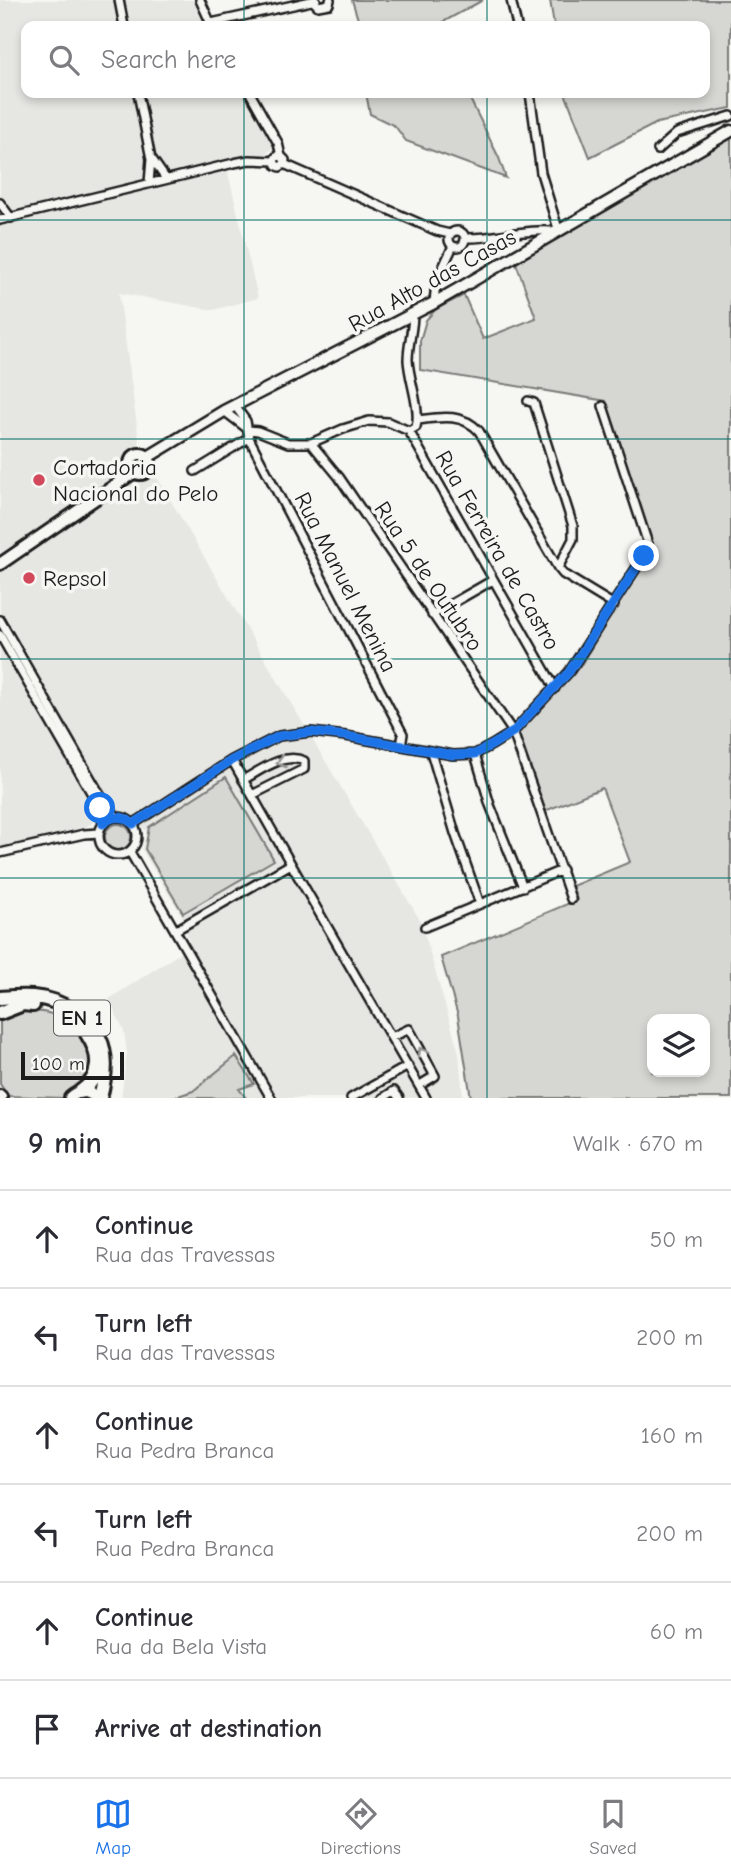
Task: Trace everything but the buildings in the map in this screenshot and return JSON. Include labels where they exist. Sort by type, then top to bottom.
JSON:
[{"type":"highway","name":"EN 1","points":[[0,998],[36,997],[60,1003],[78,1013],[95,1031],[103,1047],[105,1065],[98,1098]]},
{"type":"highway","name":"EN 1","points":[[0,1013],[9,1007],[23,1004],[57,1010],[73,1020],[89,1036],[95,1049],[97,1064],[93,1080],[75,1095]]},
{"type":"main road","name":"Rua Alto das Casas","points":[[148,457],[224,411],[434,303],[731,131]]},
{"type":"main road","points":[[132,470],[140,475],[149,470],[148,457]]},
{"type":"main road","points":[[0,555],[132,470]]},
{"type":"main road","points":[[0,564],[132,470]]},
{"type":"main road","points":[[75,1095],[89,1093],[98,1098]]},
{"type":"street","points":[[119,0],[123,21]]},
{"type":"street","points":[[200,0],[209,21]]},
{"type":"street","points":[[228,21],[315,1],[317,6],[323,6],[329,4],[330,0]]},
{"type":"street","points":[[511,0],[516,21]]},
{"type":"street","points":[[139,98],[151,159],[149,183]]},
{"type":"street","points":[[253,98],[278,143],[278,166],[284,164],[425,226],[450,234],[457,231],[464,238],[479,239],[547,230],[559,232],[541,173],[531,98]]},
{"type":"street","points":[[658,150],[677,133],[731,116]]},
{"type":"street","points":[[0,220],[248,160],[278,158]]},
{"type":"street","points":[[151,159],[166,179]]},
{"type":"street","points":[[0,203],[11,218]]},
{"type":"street","points":[[450,234],[449,239],[453,246]]},
{"type":"street","points":[[453,246],[460,246],[464,238]]},
{"type":"street","points":[[434,303],[436,282],[453,246]]},
{"type":"street","points":[[195,471],[249,434],[258,431],[288,443],[311,443],[369,421],[388,422],[409,431],[416,427],[418,420],[408,358],[413,314]]},
{"type":"street","points":[[528,401],[534,403],[573,526],[573,538],[558,568]]},
{"type":"street","name":"Rua Manuel Menina","points":[[234,406],[246,421],[249,434],[403,734],[401,746]]},
{"type":"street","points":[[133,824],[232,760],[279,736],[311,732],[453,755],[475,754],[513,732],[580,658],[644,556],[648,544],[603,406]]},
{"type":"street","points":[[224,411],[249,434]]},
{"type":"street","points":[[418,420],[446,416],[472,424],[479,431],[558,568],[563,574],[614,604]]},
{"type":"street","name":"Rua Ferreira de Castro","points":[[409,431],[555,688]]},
{"type":"street","name":"Rua 5 de Outubro","points":[[311,443],[339,477],[513,732],[571,899]]},
{"type":"street","points":[[432,615],[493,580]]},
{"type":"street","points":[[0,620],[106,805],[117,817]]},
{"type":"street","points":[[0,635],[100,808],[103,824]]},
{"type":"street","points":[[431,752],[480,904]]},
{"type":"street","points":[[475,754],[490,805],[523,887]]},
{"type":"street","points":[[243,780],[273,764],[294,758],[304,761],[304,769],[252,795]]},
{"type":"street","points":[[232,760],[426,1098]]},
{"type":"street","points":[[117,817],[133,824],[137,841],[130,852],[119,856],[107,852],[100,843],[99,833],[103,824],[117,817]]},
{"type":"street","points":[[0,853],[99,833]]},
{"type":"street","points":[[130,852],[271,1098]]},
{"type":"street","points":[[176,930],[291,864]]},
{"type":"street","points":[[425,927],[562,870]]},
{"type":"street","points":[[392,1037],[408,1029],[435,1076],[420,1085]]},
{"type":"street","points":[[351,1098],[408,1066]]},
{"type":"street","points":[[383,1098],[394,1091],[399,1098]]},
{"type":"shaded area","points":[[0,0],[196,0],[206,21],[21,21],[21,98],[247,98],[273,142],[271,150],[266,154],[225,160],[258,298],[213,310],[119,293],[140,449],[421,922],[459,1053],[463,1098],[121,1098],[127,1053],[124,1031],[109,999],[191,946],[181,914],[142,850],[147,832],[130,814],[116,809],[85,827],[0,847]]},
{"type":"shaded area","points":[[352,0],[483,0],[445,21],[358,21]]},
{"type":"shaded area","points":[[550,0],[731,0],[731,108],[657,123],[590,157],[567,98],[710,98],[710,21],[553,21]]},
{"type":"shaded area","points":[[367,98],[469,98],[506,178],[406,141],[395,126],[370,114]]},
{"type":"shaded area","points":[[731,138],[731,1098],[471,1098],[458,1016],[441,957],[577,900],[572,886],[630,862],[602,788],[545,811],[518,734],[581,665],[653,546],[606,401],[420,370],[420,341],[426,320],[436,309],[464,295],[483,339],[536,318],[516,263]]},
{"type":"shaded area","points":[[226,777],[274,860],[183,913],[145,849],[149,827]]},
{"type":"shaded area","points":[[118,824],[127,828],[131,837],[127,846],[118,850],[109,846],[105,837],[109,828]]},
{"type":"shaded area","points":[[19,1011],[48,1013],[60,1017],[70,1023],[85,1042],[93,1070],[81,1086],[70,1090],[63,1098],[8,1096],[0,1084],[0,1019]]},
{"type":"shaded area","points":[[236,1056],[254,1084],[239,1089],[246,1098],[172,1098],[193,1091]]},
{"type":"place","name":"Cortadoria Nacional do Pelo","points":[[39,480]]},
{"type":"place","name":"Repsol","points":[[29,578]]},
{"type":"route","points":[[100,808],[103,824],[117,817],[133,824],[255,746],[279,736],[311,732],[453,755],[475,754],[513,732],[569,672],[644,556]]}]
